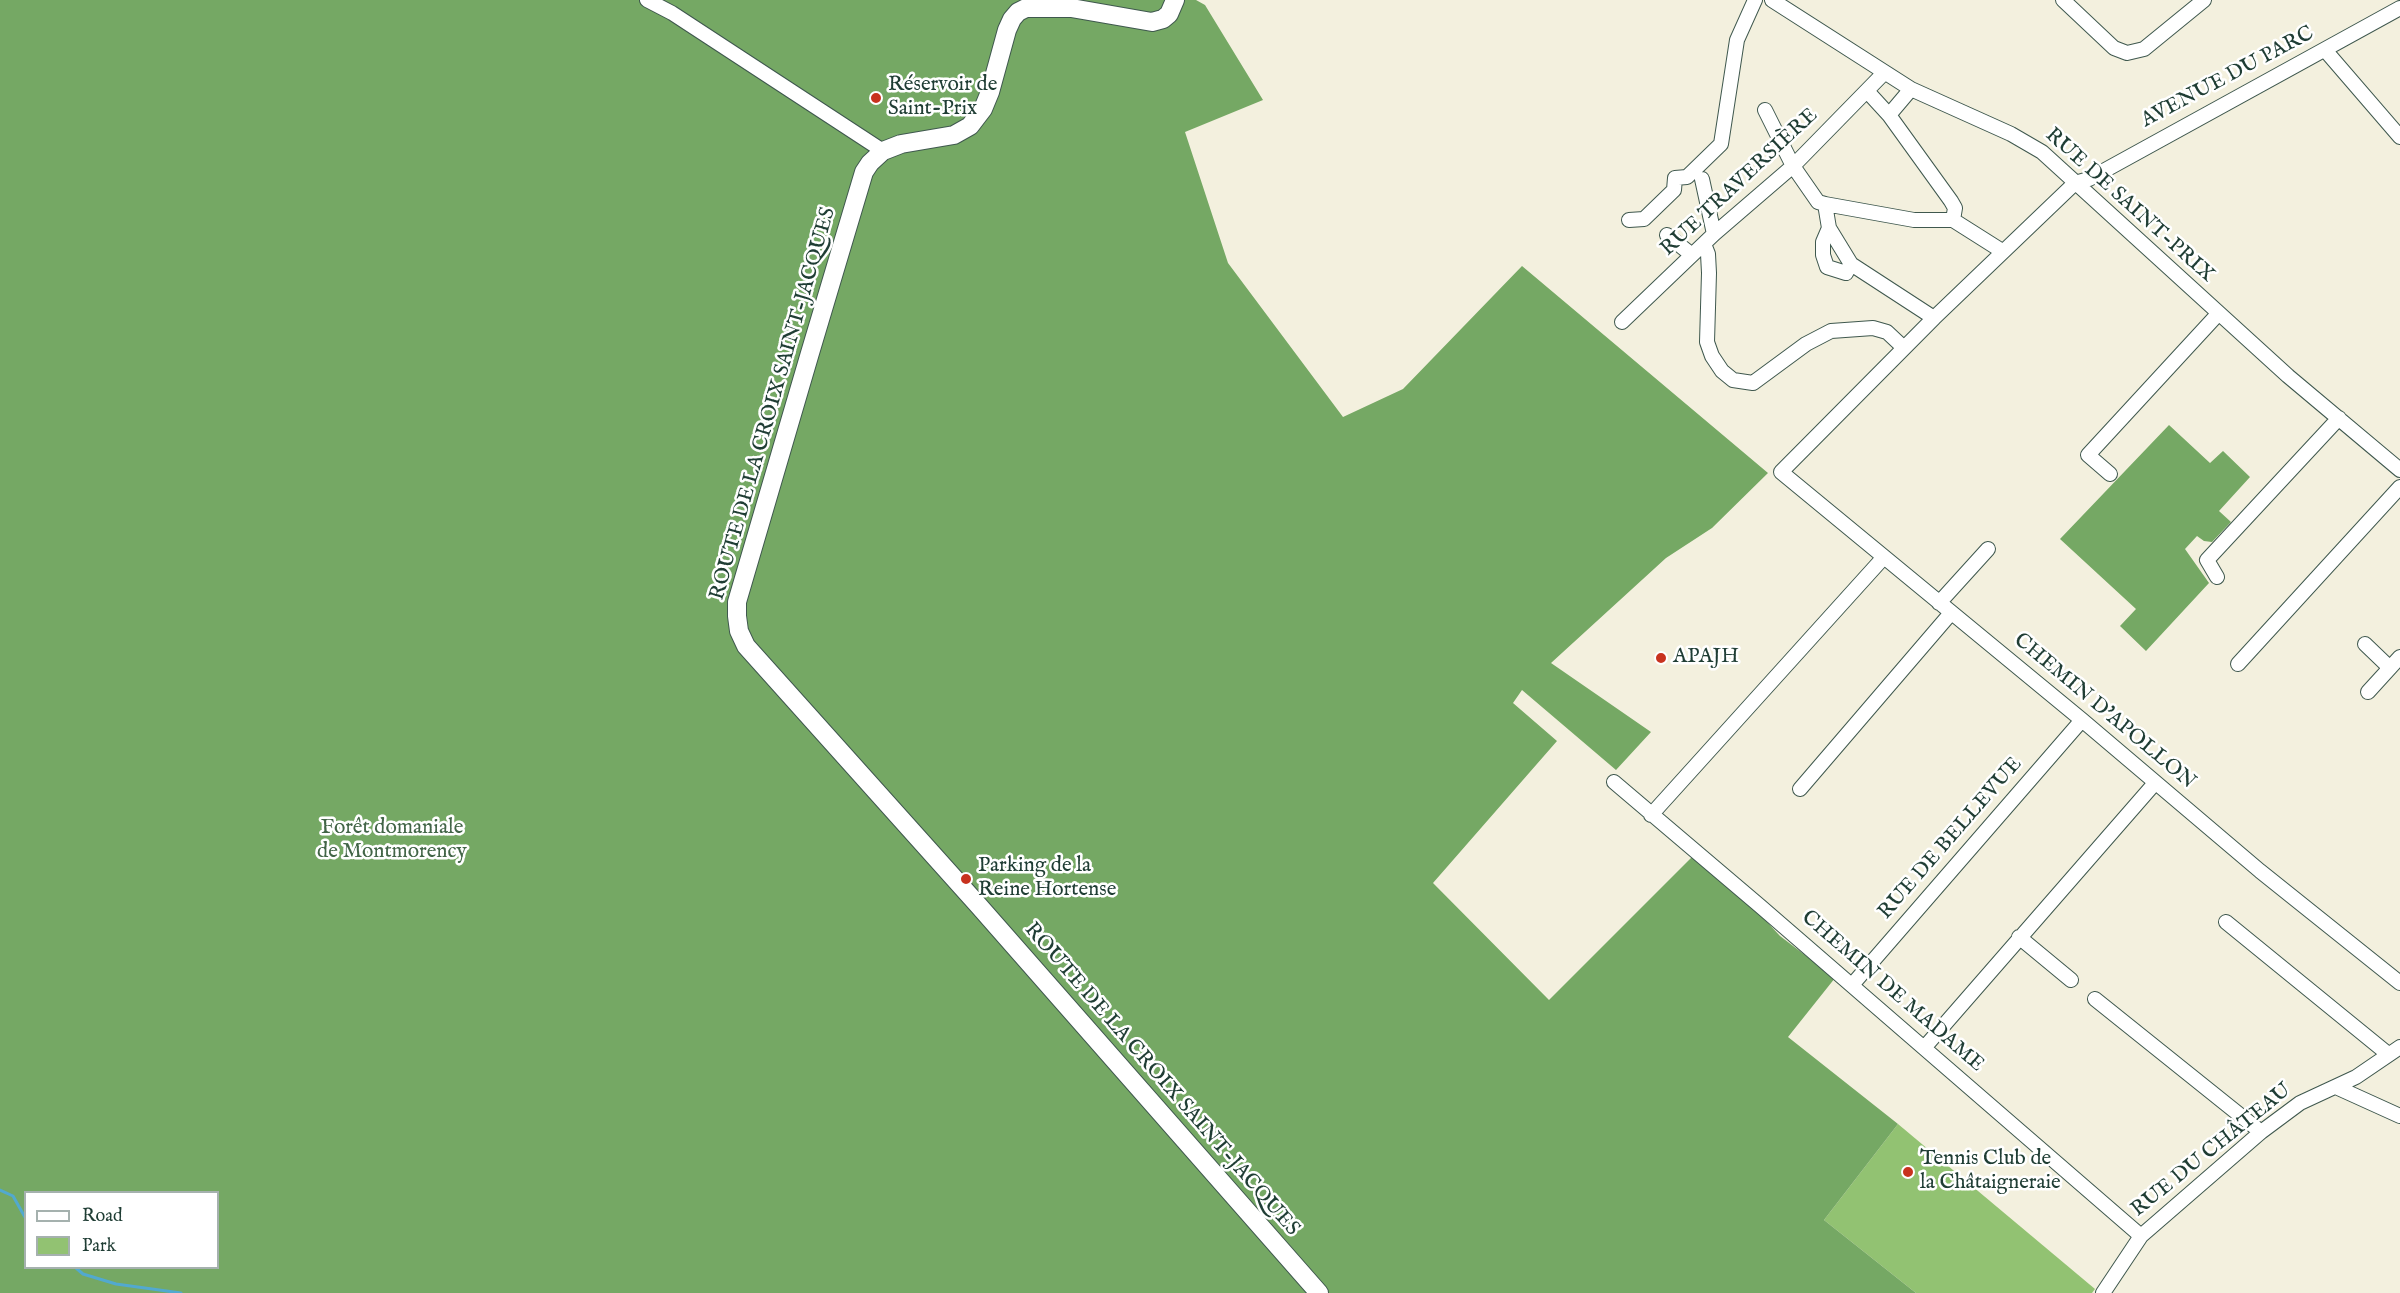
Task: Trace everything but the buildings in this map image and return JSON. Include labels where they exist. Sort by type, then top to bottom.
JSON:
[{"type":"street","points":[[647,0],[672,13],[883,151],[921,140],[962,132],[983,109],[1007,30],[1011,19],[1018,12],[1026,8],[1071,8],[1152,22],[1163,19],[1169,14],[1175,0]]},
{"type":"street","points":[[1629,220],[1644,219],[1674,190],[1674,178],[1687,177],[1721,144],[1737,40],[1755,0]]},
{"type":"street","name":"RUE DE SAINT-PRIX","points":[[1772,0],[1911,89],[2011,134],[2042,152],[2218,314],[2400,470]]},
{"type":"street","points":[[2063,0],[2114,48],[2127,53],[2144,49],[2204,0]]},
{"type":"street","name":"AVENUE DU PARC","points":[[2075,183],[2089,179],[2325,50],[2396,7]]},
{"type":"street","points":[[2325,50],[2400,137]]},
{"type":"street","name":"RUE TRAVERSIÈRE","points":[[1622,322],[1714,234],[1793,166],[1884,73]]},
{"type":"street","points":[[1889,115],[1911,89]]},
{"type":"street","points":[[1867,91],[1889,115],[1951,201],[1954,208],[1953,220]]},
{"type":"street","points":[[1765,110],[1793,166],[1818,202],[1914,220],[1953,220],[2002,251]]},
{"type":"street","name":"ROUTE DE LA CROIX SAINT-JACQUES","points":[[883,151],[875,156],[864,172],[813,342],[738,602],[739,631],[746,646],[979,906],[1318,1293]]},
{"type":"street","points":[[1702,179],[1714,234]]},
{"type":"street","points":[[1704,244],[1708,254],[1709,273],[1707,342],[1712,356],[1722,371],[1733,380],[1753,383],[1806,344],[1831,331],[1873,328],[1887,332],[1904,348],[2075,183]]},
{"type":"street","points":[[1825,204],[1829,228],[1851,264],[1934,318]]},
{"type":"street","points":[[1829,228],[1823,242],[1823,255],[1827,267],[1846,273],[1851,264]]},
{"type":"street","points":[[1667,235],[1692,255]]},
{"type":"street","name":"RUE DE SAINT-PRIX","points":[[2110,474],[2088,455],[2218,314]]},
{"type":"street","name":"CHEMIN D'APOLLON","points":[[1904,348],[1781,472],[2400,983]]},
{"type":"street","points":[[2217,577],[2207,560],[2339,418]]},
{"type":"street","points":[[2238,664],[2400,487]]},
{"type":"street","points":[[1939,603],[1988,549]]},
{"type":"street","points":[[1651,815],[1884,557]]},
{"type":"street","points":[[1800,789],[1951,614]]},
{"type":"street","points":[[2366,644],[2390,668]]},
{"type":"street","points":[[2368,693],[2400,657]]},
{"type":"street","name":"RUE DE BELLEVUE","points":[[1851,985],[2082,720]]},
{"type":"street","name":"CHEMIN DE MADAME","points":[[1614,782],[2141,1236]]},
{"type":"street","points":[[1924,1048],[2155,783]]},
{"type":"street","points":[[2226,922],[2394,1050]]},
{"type":"street","points":[[2019,938],[2071,980]]},
{"type":"street","points":[[2095,999],[2261,1132]]},
{"type":"street","name":"RUE DU CHÂTEAU","points":[[2103,1293],[2141,1236],[2261,1132],[2300,1103],[2356,1077],[2394,1050]]},
{"type":"street","points":[[2336,1087],[2400,1116]]},
{"type":"green space","name":"Forêt domaniale de Montmorency","points":[[0,0],[1196,0],[1205,5],[1263,100],[1185,132],[1228,263],[1343,417],[1403,389],[1522,266],[1768,473],[1712,528],[1666,558],[1551,663],[1651,732],[1616,770],[1522,690],[1513,703],[1557,741],[1433,883],[1549,1000],[1693,856],[1756,910],[1780,936],[1835,978],[1788,1037],[1898,1124],[1824,1220],[1916,1293],[0,1293]]},
{"type":"green space","points":[[2169,425],[2210,463],[2223,451],[2250,477],[2219,511],[2231,522],[2212,542],[2204,541],[2197,536],[2185,549],[2209,583],[2146,651],[2120,626],[2136,609],[2060,539]]},
{"type":"green space","name":"Tennis Club de la Châtaigneraie","points":[[1898,1124],[2095,1289],[2092,1293],[1916,1293],[1824,1220]]},
{"type":"waterway","points":[[0,1190],[13,1196],[24,1215]]},
{"type":"waterway","points":[[77,1269],[83,1274],[116,1284],[181,1293]]},
{"type":"place","name":"Réservoir de Saint-Prix","points":[[876,98]]},
{"type":"place","name":"APAJH","points":[[1661,658]]},
{"type":"place","name":"Parking de la Reine Hortense","points":[[966,879]]},
{"type":"place","name":"Tennis Club de la Châtaigneraie","points":[[1908,1172]]}]
